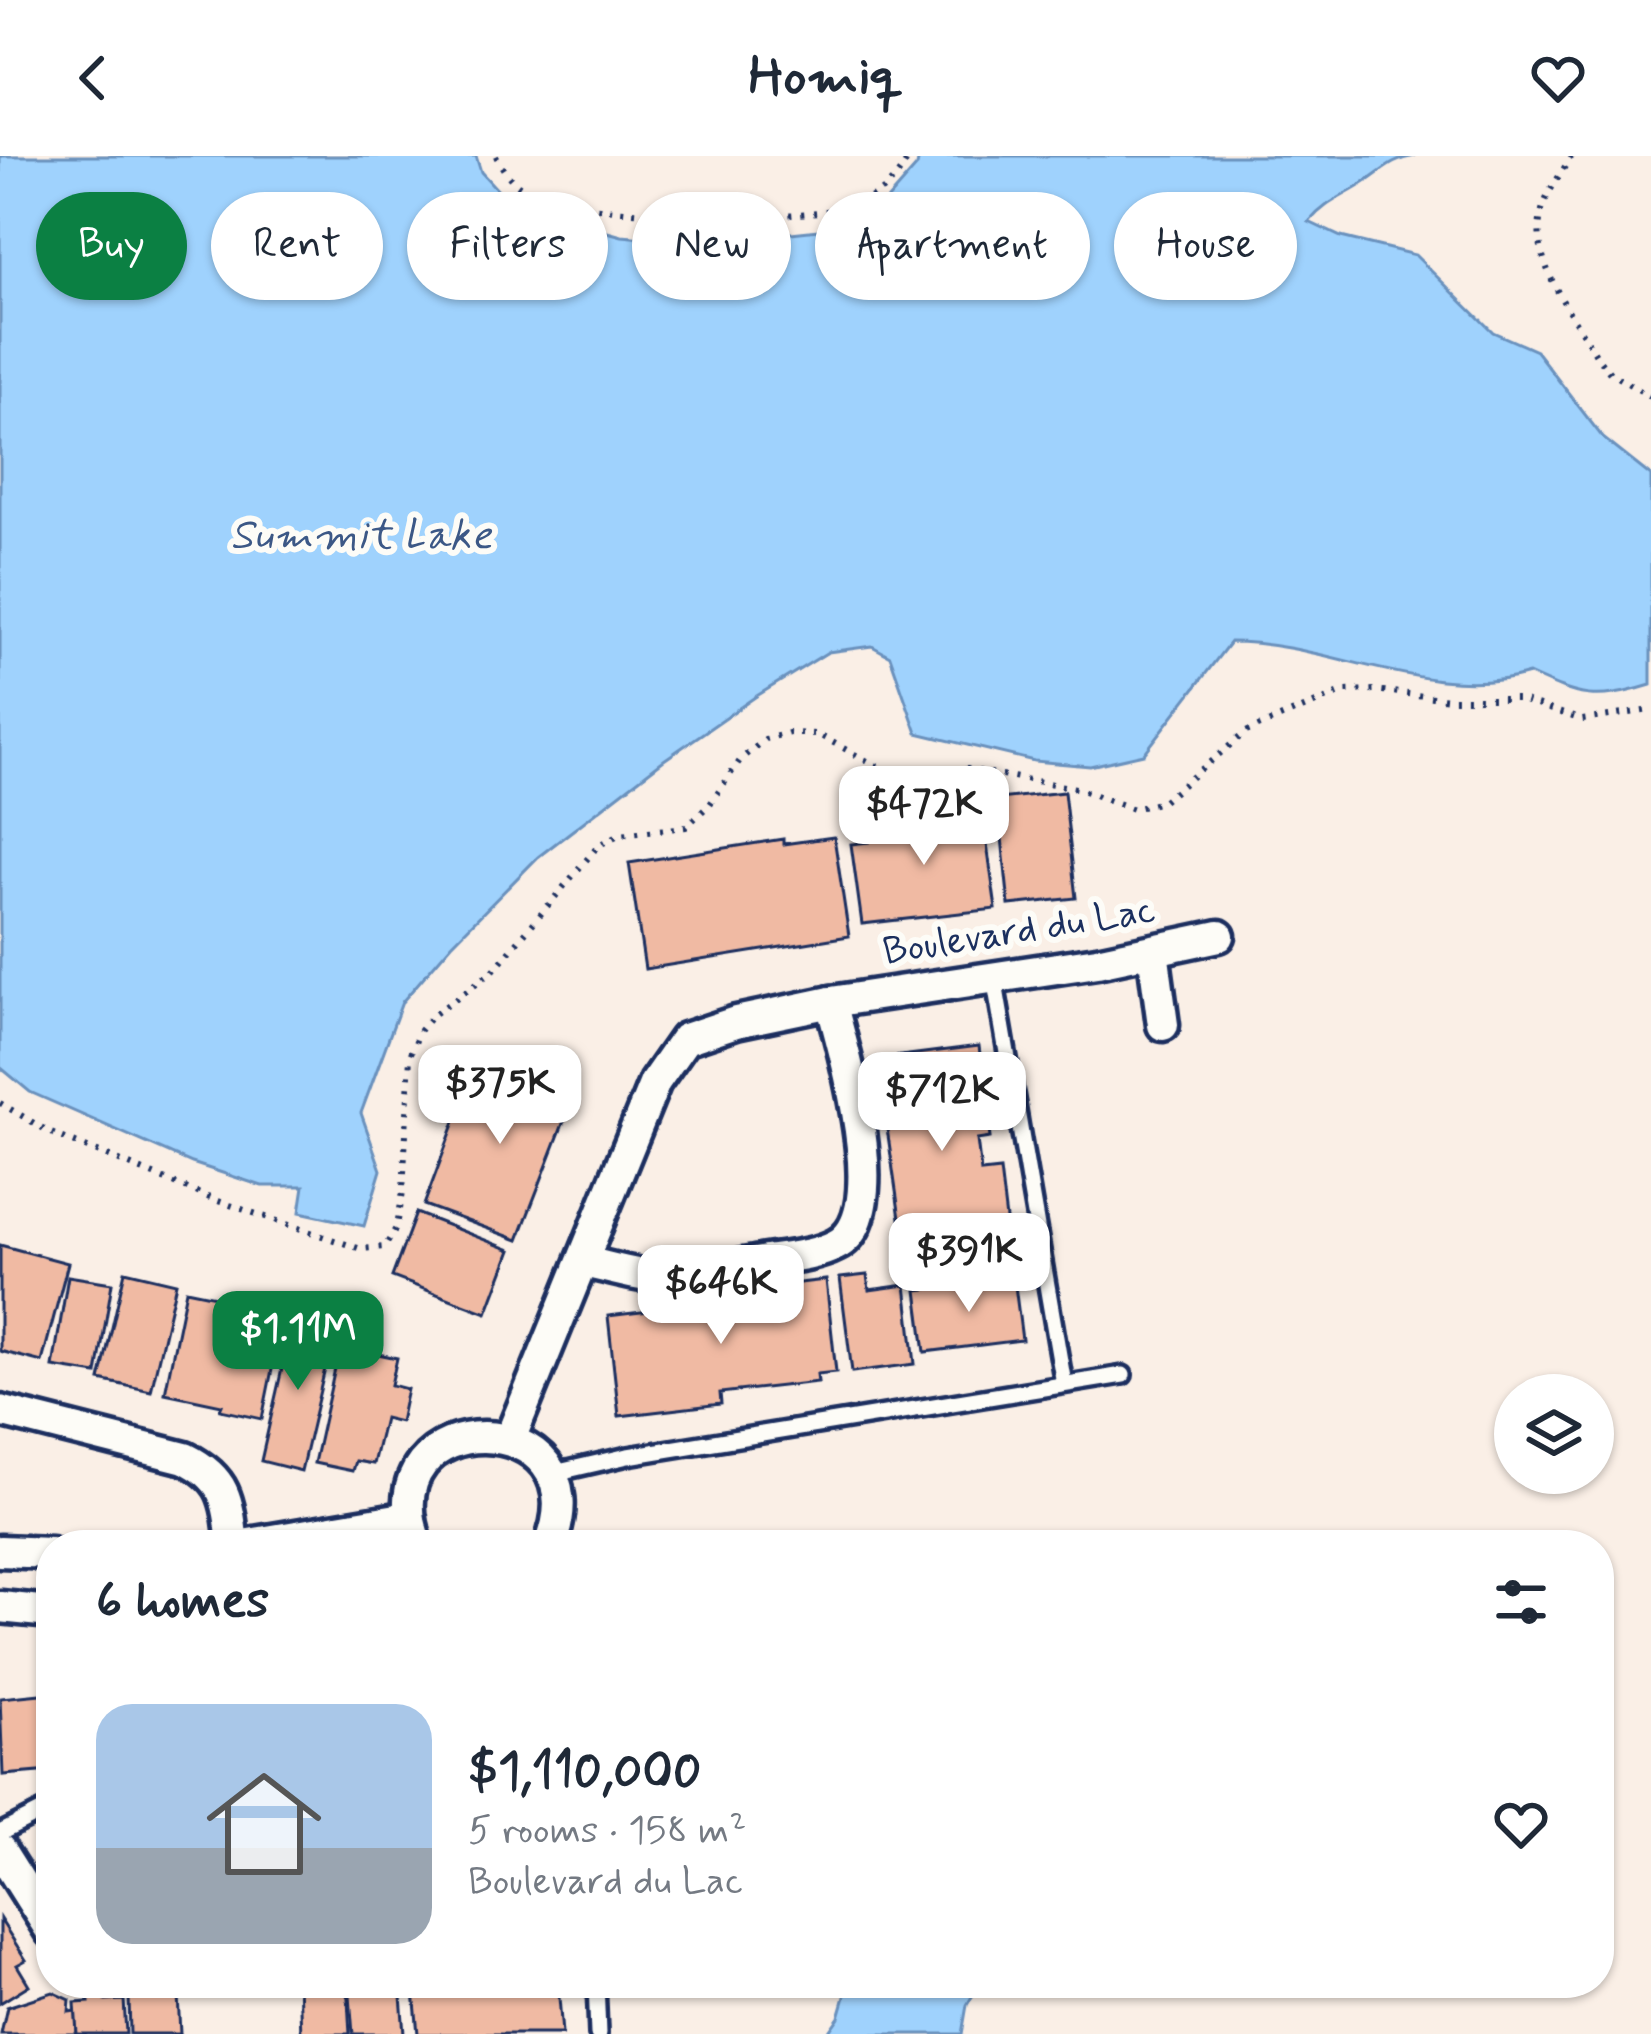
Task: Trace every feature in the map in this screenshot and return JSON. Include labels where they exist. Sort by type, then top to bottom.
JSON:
[{"type":"street","name":"Boulevard du Lac","points":[[509,1439],[655,1082],[685,1039],[736,1022],[831,1002],[1153,951],[1219,936]]},
{"type":"street","points":[[1153,951],[1163,1025]]},
{"type":"street","points":[[584,1262],[672,1277],[807,1253],[836,1245],[849,1235],[858,1224],[865,1178],[846,1059],[831,1002]]},
{"type":"street","points":[[0,1411],[185,1458],[208,1469],[229,1508],[231,1530]]},
{"type":"street","points":[[413,1530],[409,1501],[418,1474],[442,1447],[465,1437],[487,1435],[509,1439],[541,1461],[559,1504],[556,1530]]},
{"type":"street","points":[[0,1551],[36,1552]]},
{"type":"street","points":[[0,1607],[36,1611]]},
{"type":"street","points":[[0,1850],[36,1907]]},
{"type":"lane","points":[[994,977],[1064,1384]]},
{"type":"lane","points":[[550,1474],[628,1456],[1123,1375]]},
{"type":"lane","points":[[0,1833],[36,1815]]},
{"type":"lane","points":[[597,1998],[598,2034]]},
{"type":"path","points":[[496,156],[520,186],[546,195],[623,212],[715,216],[849,207],[892,183],[909,156]]},
{"type":"path","points":[[1571,156],[1544,203],[1539,238],[1543,255],[1598,358],[1610,373],[1651,397]]},
{"type":"path","points":[[0,1103],[51,1133],[258,1217],[378,1250],[392,1240],[401,1208],[410,1056],[420,1030],[493,971],[598,847],[620,834],[686,827],[710,804],[741,759],[776,735],[817,734],[903,779],[929,779],[967,769],[1032,784],[1062,785],[1123,808],[1144,808],[1162,802],[1246,732],[1346,691],[1519,699],[1582,720],[1651,710]]},
{"type":"water","name":"Summit Lake","points":[[0,156],[476,156],[481,172],[499,192],[407,192],[407,300],[608,300],[608,232],[632,237],[632,300],[791,300],[791,233],[815,230],[815,300],[1090,300],[1090,192],[894,192],[917,166],[919,156],[1415,156],[1388,166],[1309,222],[1341,237],[1415,255],[1493,332],[1536,351],[1603,438],[1651,476],[1651,685],[1616,694],[1576,693],[1529,674],[1492,681],[1417,677],[1305,651],[1230,642],[1144,754],[1090,766],[1034,761],[917,733],[890,656],[872,646],[828,652],[664,760],[538,857],[402,1002],[361,1113],[381,1170],[364,1226],[300,1212],[304,1186],[262,1186],[192,1163],[30,1092],[0,1067]]},
{"type":"water","points":[[845,1998],[971,1998],[962,2034],[827,2034]]},
{"type":"building","points":[[1064,792],[1076,898],[1009,905],[998,799]]},
{"type":"building","points":[[982,808],[996,909],[862,924],[851,844],[869,842],[867,824]]},
{"type":"building","points":[[834,837],[849,936],[645,969],[629,863],[783,839],[783,844]]},
{"type":"building","points":[[979,1046],[990,1138],[977,1140],[981,1172],[1000,1170],[1008,1236],[984,1239],[986,1261],[935,1267],[932,1250],[905,1253],[877,1059]]},
{"type":"building","points":[[480,1054],[576,1090],[518,1240],[424,1205]]},
{"type":"building","points":[[416,1213],[511,1250],[487,1313],[392,1277]]},
{"type":"building","points":[[0,1245],[68,1263],[42,1362],[0,1351]]},
{"type":"building","points":[[125,1271],[176,1283],[151,1391],[100,1380]]},
{"type":"building","points":[[867,1275],[869,1290],[906,1285],[915,1364],[852,1372],[840,1278]]},
{"type":"building","points":[[68,1276],[112,1283],[97,1374],[53,1367]]},
{"type":"building","points":[[1014,1278],[1022,1340],[925,1352],[917,1290]]},
{"type":"building","points":[[826,1280],[836,1372],[817,1374],[818,1382],[720,1393],[721,1404],[619,1416],[608,1316],[658,1310],[657,1301],[710,1296],[711,1307],[740,1303],[738,1290]]},
{"type":"building","points":[[186,1290],[284,1310],[262,1419],[165,1393]]},
{"type":"building","points":[[294,1316],[335,1326],[301,1471],[261,1461]]},
{"type":"building","points":[[340,1346],[397,1358],[391,1385],[407,1389],[400,1422],[384,1418],[373,1464],[355,1461],[352,1471],[314,1463]]},
{"type":"building","points":[[36,1694],[36,1772],[3,1775],[0,1698]]},
{"type":"building","points":[[0,1919],[26,1960],[17,1965],[29,1985],[0,2003]]},
{"type":"building","points":[[36,1998],[66,1998],[70,2000],[69,2012],[76,2011],[77,2034],[1,2034],[7,2007]]},
{"type":"building","points":[[88,1998],[124,2000],[126,2034],[77,2034],[75,2003],[89,2002]]},
{"type":"building","points":[[129,1998],[178,1998],[180,2034],[130,2034]]},
{"type":"building","points":[[300,1998],[348,1998],[350,2034],[301,2034]]},
{"type":"building","points":[[350,1998],[401,1998],[404,2034],[353,2034]]},
{"type":"building","points":[[415,1998],[559,1998],[562,2034],[418,2034]]}]
